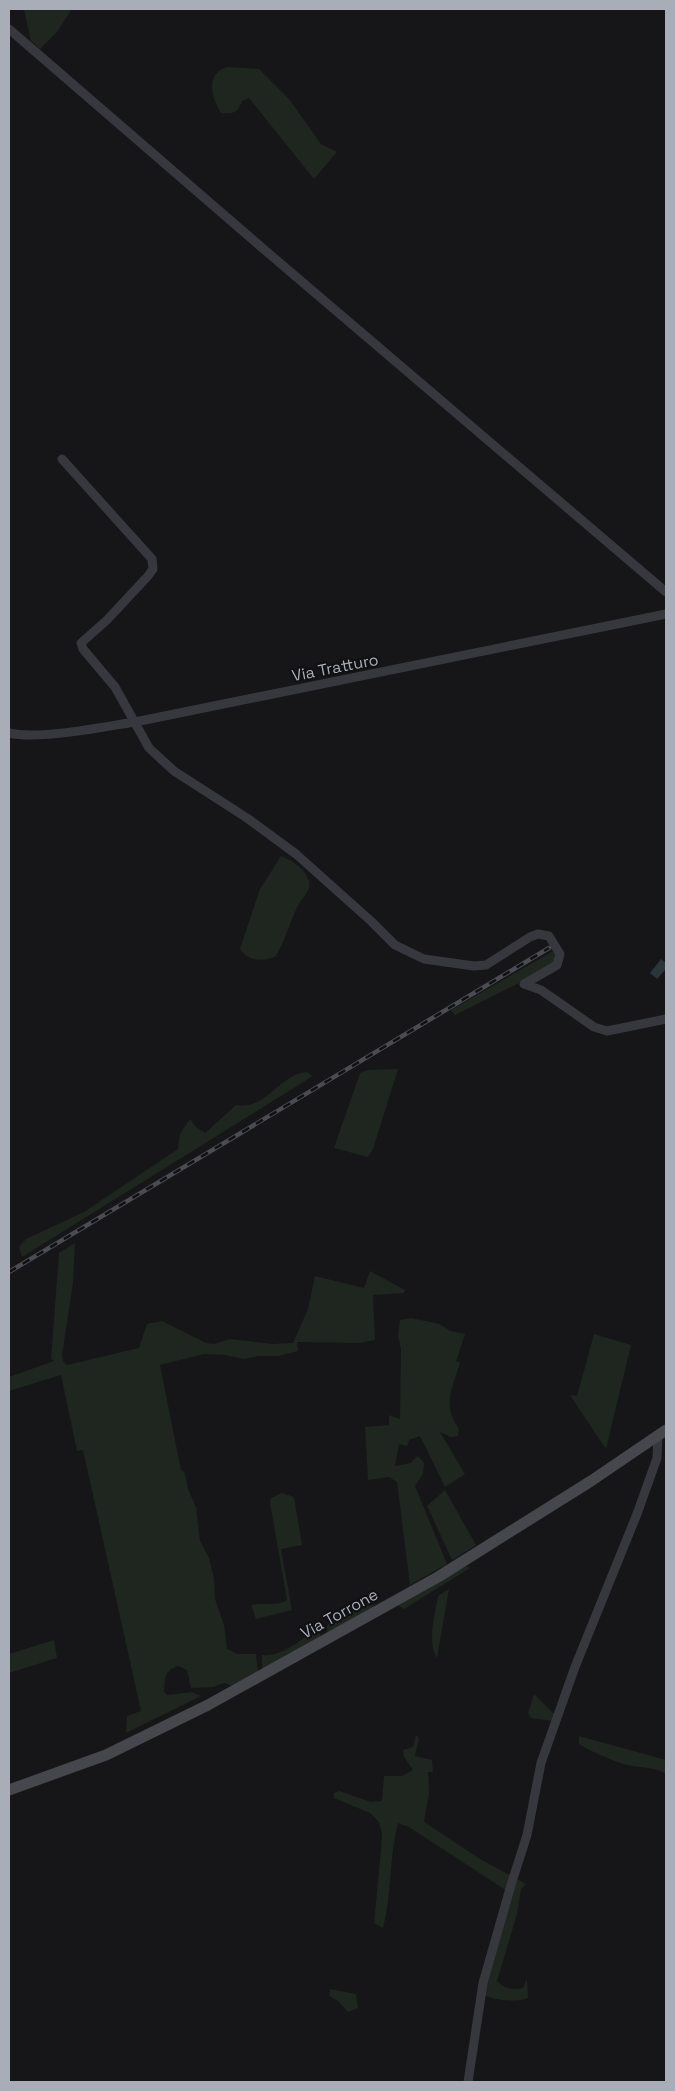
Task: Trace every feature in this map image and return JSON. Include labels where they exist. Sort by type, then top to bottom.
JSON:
[{"type":"main road","name":"Via Torrone","points":[[9,1790],[26,1782],[106,1755],[208,1705],[438,1577],[591,1481],[664,1431]]},
{"type":"street","points":[[9,29],[666,592]]},
{"type":"street","points":[[62,460],[152,559],[153,569],[148,576],[107,620],[81,643],[83,649],[115,687],[149,748],[174,771],[247,818],[296,854],[395,945],[424,959],[474,966],[486,965],[530,937],[538,934],[549,936],[560,954],[558,965],[524,984],[541,990],[594,1027],[607,1031],[666,1019]]},
{"type":"street","name":"Via Tratturo","points":[[9,733],[17,735],[61,732],[135,722],[666,614]]},
{"type":"street","points":[[468,2082],[484,1983],[527,1835],[541,1763],[574,1667],[638,1514],[664,1431]]},
{"type":"shaded area","points":[[24,9],[72,9],[57,32],[40,49],[31,41]]},
{"type":"shaded area","points":[[227,67],[259,69],[289,99],[321,144],[337,152],[314,179],[249,98],[242,101],[239,108],[234,112],[221,113],[217,107],[212,87],[215,75]]},
{"type":"shaded area","points":[[281,856],[301,869],[309,881],[309,887],[300,902],[276,956],[262,960],[252,959],[240,949],[260,889]]},
{"type":"shaded area","points":[[555,950],[557,964],[455,1015],[451,1010]]},
{"type":"shaded area","points":[[661,959],[666,963],[666,969],[657,979],[650,973]]},
{"type":"shaded area","points":[[398,1069],[373,1149],[368,1157],[334,1148],[360,1073],[367,1070]]},
{"type":"shaded area","points":[[307,1072],[313,1076],[22,1257],[19,1247],[26,1239],[84,1212],[178,1149],[180,1134],[190,1119],[196,1127],[205,1133],[236,1105],[256,1103],[288,1079],[297,1074]]},
{"type":"shaded area","points":[[75,1243],[73,1283],[62,1355],[63,1361],[67,1365],[139,1348],[147,1324],[162,1321],[206,1343],[214,1344],[230,1339],[272,1344],[293,1343],[308,1309],[315,1276],[364,1288],[370,1271],[405,1290],[404,1293],[373,1295],[375,1340],[359,1343],[297,1342],[298,1351],[278,1356],[259,1356],[244,1359],[225,1355],[204,1354],[160,1365],[181,1470],[185,1473],[188,1489],[196,1507],[200,1541],[209,1558],[214,1578],[215,1599],[224,1625],[227,1649],[238,1654],[256,1654],[258,1672],[232,1686],[224,1683],[213,1687],[191,1688],[187,1670],[178,1666],[173,1668],[166,1676],[164,1692],[167,1695],[192,1692],[201,1696],[126,1733],[127,1716],[141,1711],[83,1450],[77,1451],[61,1375],[9,1391],[9,1377],[54,1361],[51,1359],[59,1253]]},
{"type":"shaded area","points":[[411,1318],[440,1324],[450,1331],[465,1334],[456,1361],[460,1363],[450,1397],[451,1412],[459,1429],[458,1436],[451,1437],[440,1432],[465,1474],[445,1487],[420,1436],[409,1440],[407,1446],[399,1444],[395,1466],[411,1463],[418,1456],[424,1463],[423,1474],[415,1486],[447,1564],[410,1585],[397,1482],[389,1477],[368,1480],[365,1427],[389,1425],[389,1415],[400,1419],[401,1349],[398,1336],[400,1320]]},
{"type":"shaded area","points":[[594,1334],[631,1345],[606,1449],[570,1395],[577,1396]]},
{"type":"shaded area","points":[[445,1490],[476,1545],[452,1560],[427,1506]]},
{"type":"shaded area","points":[[282,1493],[294,1497],[302,1545],[281,1549],[292,1610],[256,1619],[251,1605],[274,1604],[287,1600],[270,1503],[271,1498]]},
{"type":"shaded area","points":[[464,1565],[470,1568],[404,1609],[396,1604]]},
{"type":"shaded area","points":[[449,1589],[437,1658],[434,1652],[432,1636],[435,1610],[438,1596]]},
{"type":"shaded area","points":[[368,1602],[374,1606],[328,1635],[327,1628],[329,1622],[340,1612]]},
{"type":"shaded area","points":[[319,1626],[321,1639],[262,1671],[262,1655],[270,1655],[285,1650]]},
{"type":"shaded area","points":[[54,1640],[57,1658],[9,1673],[9,1654]]},
{"type":"shaded area","points":[[534,1694],[555,1715],[552,1721],[531,1718],[528,1713]]},
{"type":"shaded area","points":[[416,1735],[419,1738],[415,1756],[432,1760],[433,1772],[428,1772],[429,1793],[424,1822],[480,1859],[526,1884],[521,1889],[517,1914],[497,1981],[505,1987],[515,1989],[523,1988],[527,1979],[528,1998],[523,2000],[505,2000],[483,1995],[507,1891],[409,1827],[398,1823],[383,1928],[374,1923],[382,1834],[379,1822],[370,1813],[334,1798],[334,1793],[339,1791],[371,1802],[382,1801],[384,1776],[402,1776],[413,1770],[404,1757],[403,1750],[413,1747]]},
{"type":"shaded area","points":[[579,1736],[666,1760],[666,1774],[653,1769],[623,1764],[589,1750],[579,1744]]},
{"type":"shaded area","points":[[330,1989],[356,1994],[358,2008],[348,2012],[338,2001],[329,1996]]},
{"type":"railway","points":[[9,1272],[549,948]]}]
